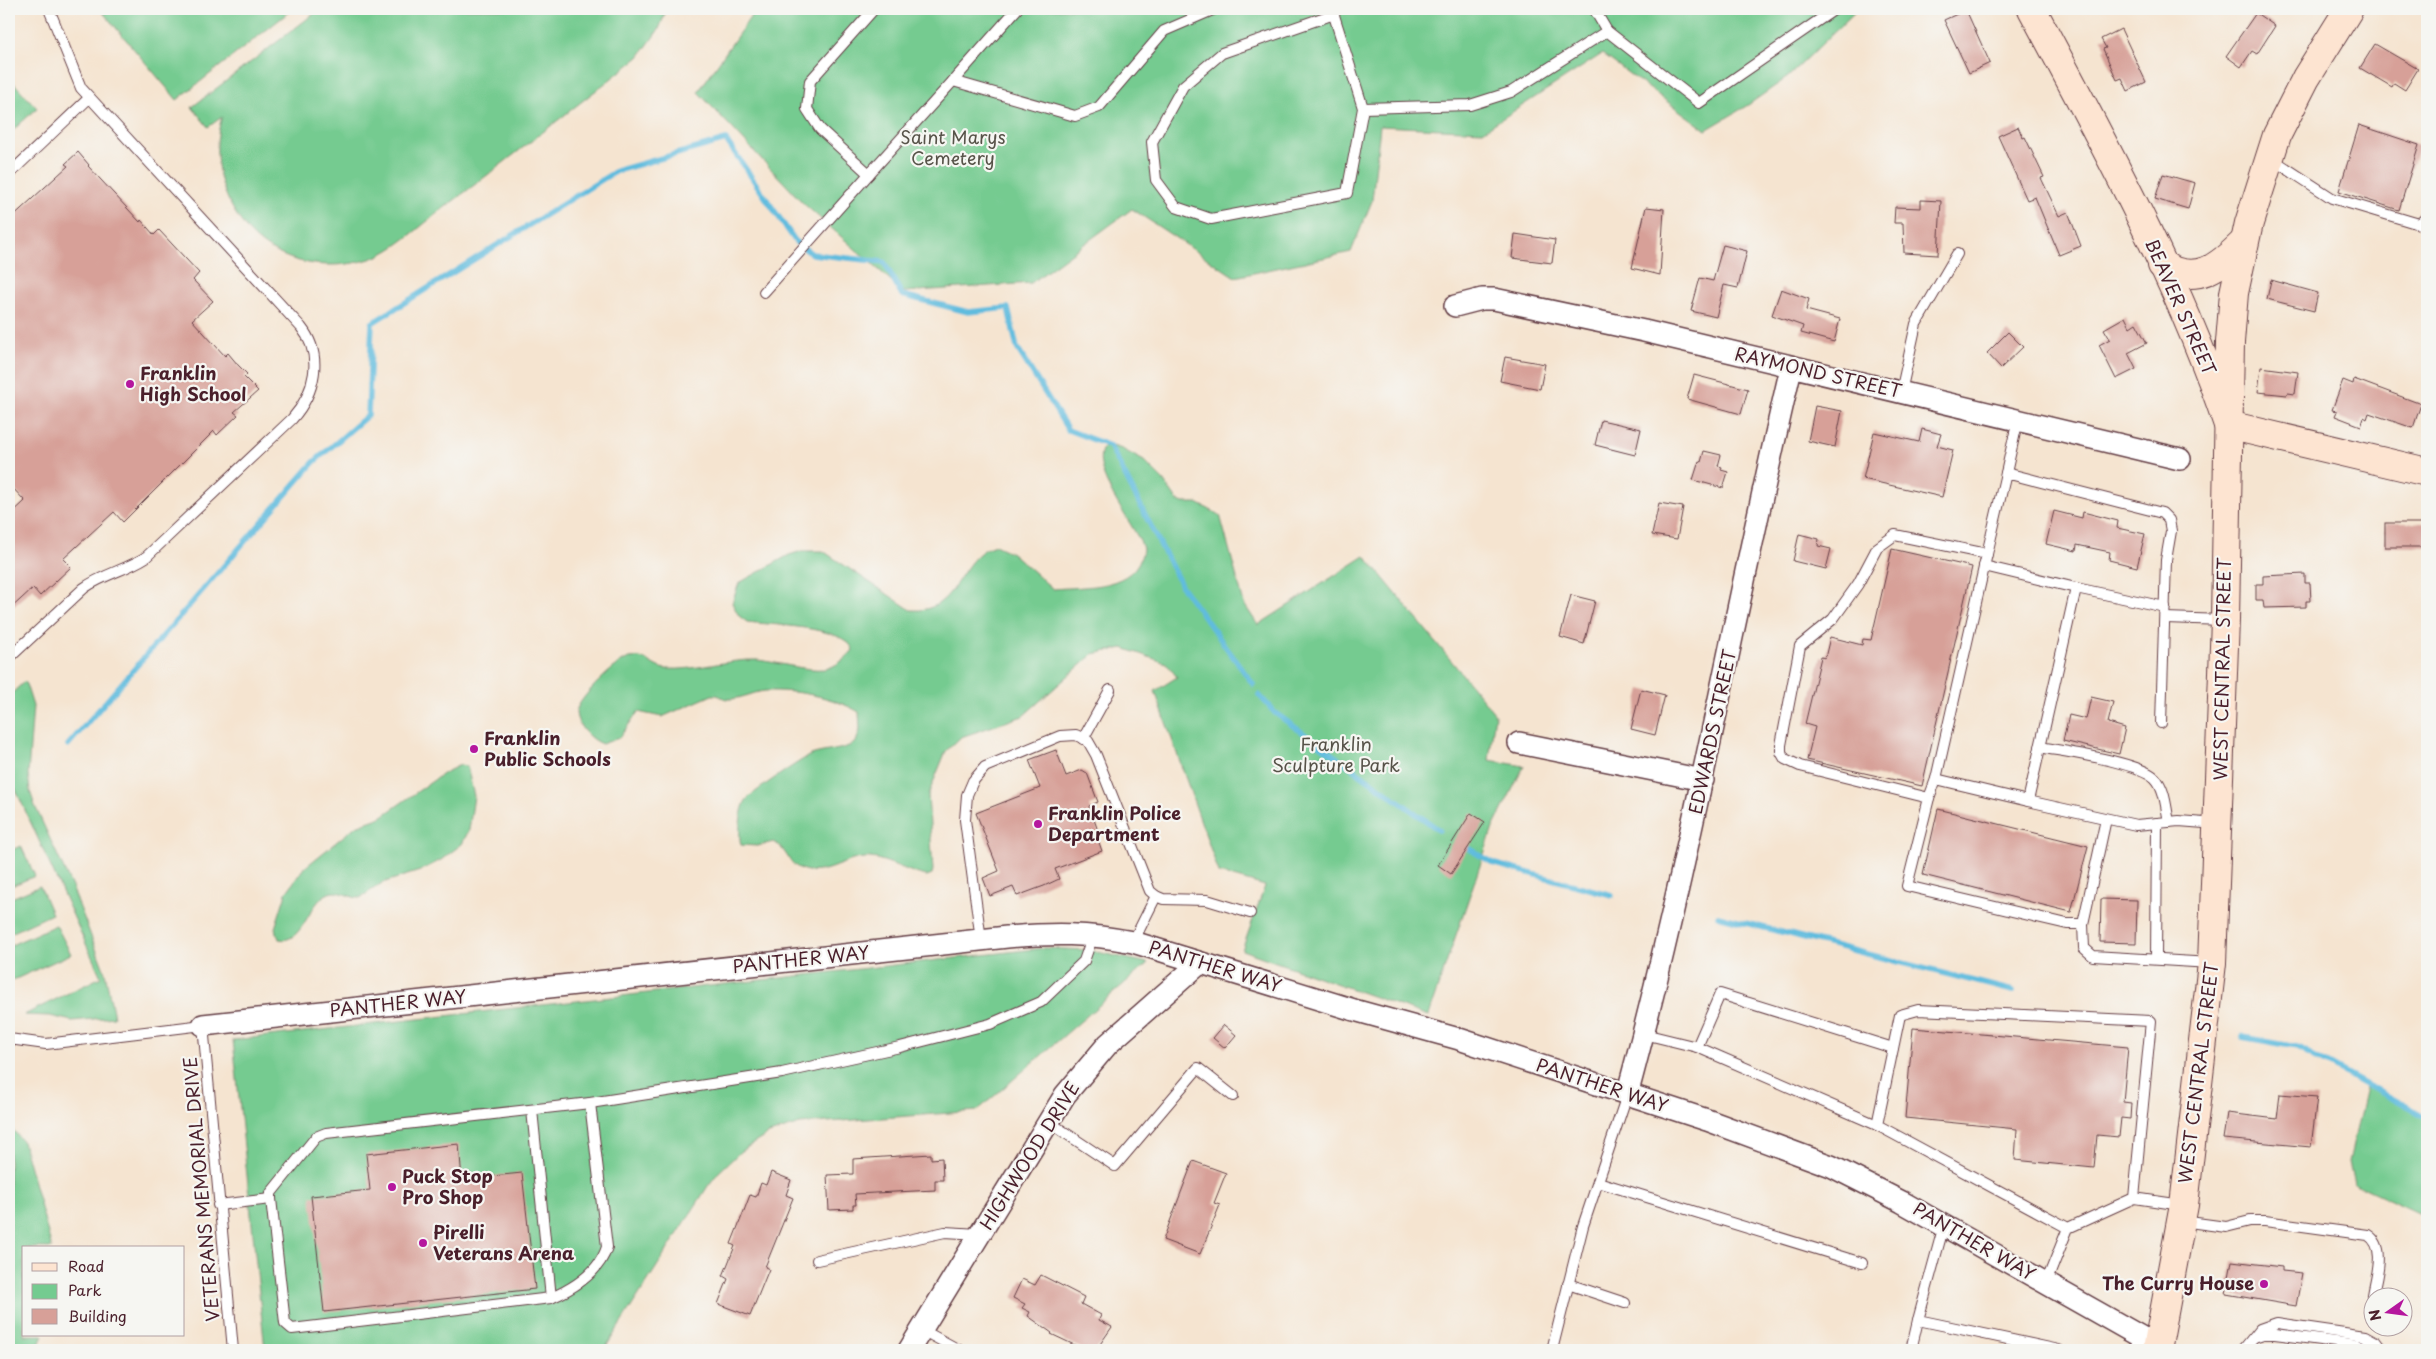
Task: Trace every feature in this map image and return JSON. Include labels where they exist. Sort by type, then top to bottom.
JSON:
[{"type":"main road","name":"BEAVER STREET","points":[[2033,9],[2127,190],[2162,264],[2200,350],[2228,425]]},
{"type":"main road","name":"WEST CENTRAL STREET","points":[[2160,1349],[2182,1213],[2212,963],[2226,620],[2228,425],[2233,308],[2244,242],[2269,157],[2298,91],[2327,41],[2349,9]]},
{"type":"main road","points":[[2162,264],[2183,274],[2205,272],[2224,262],[2244,242]]},
{"type":"main road","points":[[2228,425],[2427,472]]},
{"type":"street","name":"RAYMOND STREET","points":[[1455,306],[1482,299],[1494,300],[1644,331],[1791,368],[2180,458]]},
{"type":"street","name":"EDWARDS STREET","points":[[1627,1095],[1644,1034],[1703,780],[1770,456],[1791,368]]},
{"type":"street","points":[[1518,743],[1703,780]]},
{"type":"street","name":"PANTHER WAY","points":[[203,1025],[982,940],[1054,934],[1093,935],[1133,942],[1459,1039],[1707,1120],[1831,1166],[1944,1225],[2160,1349]]},
{"type":"street","name":"HIGHWOOD DRIVE","points":[[909,1350],[1065,1095],[1108,1044],[1200,963]]},
{"type":"lane","points":[[9,658],[84,588],[97,579],[131,567],[156,548],[296,415],[310,392],[314,376],[312,345],[301,327],[90,98],[74,73],[49,9]]},
{"type":"lane","points":[[869,174],[820,129],[807,109],[810,81],[874,9]]},
{"type":"lane","points":[[764,292],[1017,9]]},
{"type":"lane","points":[[953,81],[1075,116],[1099,107],[1164,30],[1215,9]]},
{"type":"lane","points":[[1594,9],[1607,31],[1698,103],[1836,9]]},
{"type":"lane","points":[[1333,12],[1362,108],[1347,193],[1211,219],[1176,207],[1156,180],[1152,142],[1183,86],[1222,53],[1333,12]]},
{"type":"lane","points":[[1362,108],[1470,105],[1511,92],[1607,31]]},
{"type":"lane","points":[[9,174],[90,98]]},
{"type":"lane","points":[[2269,157],[2332,198],[2419,224],[2427,217]]},
{"type":"lane","points":[[1901,392],[1916,324],[1956,254]]},
{"type":"lane","points":[[2018,419],[1936,779],[1929,798],[1908,886],[2067,924],[2083,924]]},
{"type":"lane","points":[[2006,472],[2162,513],[2169,520],[2171,531],[2166,560],[2161,723]]},
{"type":"lane","points":[[1929,798],[1800,766],[1785,759],[1781,752],[1781,745],[1800,646],[1834,619],[1858,584],[1877,548],[1895,535],[1987,554]]},
{"type":"lane","points":[[1984,566],[2165,607]]},
{"type":"lane","points":[[2028,801],[2076,588]]},
{"type":"lane","points":[[2165,618],[2226,620]]},
{"type":"lane","points":[[1083,739],[1110,690]]},
{"type":"lane","points":[[982,940],[965,820],[967,795],[973,781],[985,767],[1060,736],[1076,735],[1088,741],[1096,755],[1150,890],[1156,896],[1163,899],[1207,900],[1250,913]]},
{"type":"lane","points":[[2040,747],[2141,769],[2155,778],[2162,793],[2169,822]]},
{"type":"lane","points":[[1936,779],[2136,825],[2169,822],[2219,824]]},
{"type":"lane","points":[[2106,819],[2083,924],[2084,948],[2093,956],[2212,963]]},
{"type":"lane","points":[[2156,959],[2157,823]]},
{"type":"lane","points":[[1133,942],[1156,896]]},
{"type":"lane","points":[[590,1104],[607,1247],[604,1256],[587,1278],[551,1298],[292,1330],[286,1323],[271,1193],[316,1137],[326,1133],[590,1104],[782,1073],[900,1047],[990,1024],[1041,1002],[1084,961],[1093,935]]},
{"type":"lane","points":[[1697,1047],[1720,994],[1893,1048]]},
{"type":"lane","points":[[1877,1125],[1900,1015],[1918,1010],[2151,1021],[2134,1198]]},
{"type":"lane","points":[[9,1039],[46,1044],[203,1025]]},
{"type":"lane","name":"VETERANS MEMORIAL DRIVE","points":[[203,1025],[232,1350]]},
{"type":"lane","points":[[1644,1034],[1697,1047],[1877,1125],[2068,1228]]},
{"type":"lane","points":[[1049,1122],[1115,1166],[1198,1068],[1232,1096]]},
{"type":"lane","points":[[1552,1350],[1583,1226],[1627,1095]]},
{"type":"lane","points":[[532,1110],[551,1298]]},
{"type":"lane","points":[[1598,1182],[1862,1263]]},
{"type":"lane","points":[[2046,1283],[2068,1228],[2134,1198],[2226,1227],[2265,1221],[2368,1235],[2376,1242],[2379,1252],[2374,1286]]},
{"type":"lane","points":[[218,1205],[271,1199]]},
{"type":"lane","points":[[1911,1350],[1944,1225]]},
{"type":"lane","points":[[817,1260],[944,1232],[980,1234]]},
{"type":"lane","points":[[1568,1284],[1625,1302]]},
{"type":"lane","points":[[1918,1320],[2059,1350]]},
{"type":"lane","points":[[2243,1350],[2264,1326],[2272,1323],[2285,1323],[2365,1336],[2376,1342],[2382,1350]]},
{"type":"lane","points":[[922,1330],[959,1350]]},
{"type":"lane","points":[[2254,1337],[2263,1334],[2275,1334],[2358,1345],[2368,1350]]},
{"type":"green space","points":[[100,9],[293,9],[177,100]]},
{"type":"green space","points":[[320,9],[667,9],[659,29],[639,57],[408,237],[390,250],[370,259],[336,265],[318,264],[284,256],[268,248],[243,224],[228,200],[219,173],[217,145],[222,117],[208,127],[192,107]]},
{"type":"green space","name":"Saint Marys Cemetery","points":[[756,9],[1858,9],[1788,77],[1748,105],[1706,130],[1602,54],[1483,131],[1380,126],[1372,201],[1351,252],[1235,277],[1132,209],[1031,283],[904,292],[804,204],[698,92]]},
{"type":"green space","points":[[9,78],[37,108],[9,134]]},
{"type":"green space","name":"Franklin Sculpture Park","points":[[1106,444],[1122,449],[1144,461],[1163,480],[1177,500],[1183,503],[1197,503],[1220,515],[1244,604],[1258,625],[1365,556],[1495,714],[1489,760],[1524,766],[1493,828],[1428,1016],[1242,950],[1265,886],[1219,873],[1155,691],[1177,677],[1166,663],[1123,648],[1093,654],[1023,716],[961,737],[946,751],[928,795],[933,870],[932,874],[927,876],[871,858],[856,859],[825,870],[809,871],[793,864],[774,842],[757,846],[741,845],[741,815],[747,799],[751,795],[811,755],[840,749],[856,742],[860,730],[859,712],[848,706],[814,695],[789,692],[765,691],[732,699],[712,695],[662,717],[638,712],[619,738],[602,744],[589,736],[579,723],[576,713],[578,707],[590,690],[616,666],[630,658],[641,658],[666,669],[757,660],[800,668],[825,669],[844,659],[853,650],[847,642],[837,636],[806,628],[747,622],[739,616],[732,603],[739,583],[789,555],[802,551],[823,551],[911,610],[927,609],[939,603],[949,594],[973,560],[982,551],[995,545],[1012,553],[1053,589],[1094,586],[1120,579],[1131,573],[1139,563],[1143,549],[1106,481],[1101,466],[1101,454]]},
{"type":"green space","points":[[25,681],[33,706],[28,774],[30,791],[72,887],[105,972],[114,1017],[72,1021],[50,1016],[24,1015],[101,977],[9,775],[9,696]]},
{"type":"green space","points":[[460,765],[467,766],[474,796],[469,830],[462,844],[441,860],[420,871],[382,883],[360,898],[337,892],[329,893],[316,905],[294,936],[287,939],[279,939],[275,928],[286,893],[303,869],[356,826],[381,817],[444,773]]},
{"type":"green space","points":[[21,846],[35,876],[9,887],[9,851]]},
{"type":"green space","points":[[40,886],[52,914],[9,934],[9,899]]},
{"type":"green space","points":[[56,925],[71,954],[9,982],[9,946]]},
{"type":"green space","points":[[1044,948],[1088,950],[1148,963],[977,1111],[800,1124],[769,1134],[741,1151],[718,1173],[708,1186],[604,1350],[265,1350],[233,1040]]},
{"type":"green space","points":[[2366,1087],[2427,1118],[2427,1217],[2354,1183],[2349,1162]]},
{"type":"green space","points":[[9,1125],[23,1142],[51,1246],[22,1246],[22,1336],[43,1336],[37,1350],[9,1350]]},
{"type":"building","points":[[1966,10],[1990,63],[1969,73],[1944,20]]},
{"type":"building","points":[[2256,13],[2275,26],[2257,54],[2252,51],[2241,67],[2226,56]]},
{"type":"building","points":[[2121,29],[2146,82],[2128,91],[2122,78],[2117,80],[2103,49],[2106,48],[2101,39]]},
{"type":"building","points":[[2375,44],[2418,69],[2405,90],[2394,83],[2392,87],[2360,68]]},
{"type":"building","points":[[2359,125],[2419,145],[2399,210],[2339,191]]},
{"type":"building","points":[[2018,127],[2023,138],[2025,137],[2044,177],[2041,178],[2059,216],[2068,212],[2081,246],[2059,255],[2035,197],[2027,200],[1998,136]]},
{"type":"building","name":"Franklin High School","points":[[78,152],[88,166],[140,222],[141,220],[154,235],[159,230],[199,273],[193,280],[213,301],[192,320],[225,356],[228,353],[247,374],[244,377],[258,391],[234,412],[238,415],[217,435],[214,431],[123,522],[114,512],[63,559],[71,567],[40,596],[33,588],[9,610],[9,516],[25,501],[9,484],[9,220],[68,166],[65,164]]},
{"type":"building","points":[[2163,174],[2195,183],[2188,209],[2155,199]]},
{"type":"building","points":[[1921,200],[1941,201],[1938,255],[1904,253],[1903,223],[1894,223],[1895,207],[1921,208]]},
{"type":"building","points":[[1646,207],[1664,209],[1660,275],[1632,268]]},
{"type":"building","points":[[1515,234],[1555,240],[1552,263],[1512,258]]},
{"type":"building","points":[[1723,245],[1747,251],[1738,288],[1724,285],[1716,317],[1691,311],[1700,278],[1713,281]]},
{"type":"building","points":[[2271,280],[2318,293],[2314,311],[2267,299]]},
{"type":"building","points":[[1781,289],[1809,299],[1806,310],[1840,319],[1834,342],[1801,333],[1803,326],[1772,315]]},
{"type":"building","points":[[2125,317],[2130,327],[2136,323],[2147,343],[2128,353],[2136,369],[2116,379],[2099,345],[2110,339],[2104,329]]},
{"type":"building","points":[[2008,332],[2023,347],[2001,368],[1987,353]]},
{"type":"building","points":[[1505,357],[1545,364],[1540,389],[1500,381]]},
{"type":"building","points":[[2261,367],[2298,372],[2295,394],[2258,392]]},
{"type":"building","points":[[1694,375],[1748,389],[1741,414],[1687,399]]},
{"type":"building","points":[[2354,379],[2421,404],[2413,428],[2369,413],[2367,419],[2364,417],[2361,426],[2335,416],[2337,411],[2332,410],[2343,380],[2353,384]]},
{"type":"building","points":[[1815,406],[1842,411],[1835,447],[1808,441]]},
{"type":"building","points":[[1601,420],[1641,429],[1635,455],[1595,445]]},
{"type":"building","points":[[1922,429],[1941,434],[1937,446],[1953,450],[1942,497],[1863,479],[1874,432],[1919,442]]},
{"type":"building","points":[[1704,451],[1721,455],[1718,466],[1722,467],[1721,470],[1728,472],[1723,488],[1693,480]]},
{"type":"building","points":[[1659,503],[1683,507],[1677,539],[1652,535]]},
{"type":"building","points":[[2054,511],[2082,518],[2083,512],[2118,521],[2117,528],[2145,534],[2137,567],[2109,560],[2110,552],[2077,545],[2076,551],[2046,544]]},
{"type":"building","points":[[2385,523],[2427,523],[2427,547],[2385,547]]},
{"type":"building","points":[[1799,534],[1819,539],[1818,546],[1831,549],[1826,569],[1793,561]]},
{"type":"building","points":[[1892,549],[1972,567],[1922,786],[1807,760],[1815,727],[1805,724],[1821,657],[1825,658],[1830,637],[1862,645],[1863,639],[1871,640]]},
{"type":"building","points":[[2305,574],[2305,583],[2310,583],[2311,601],[2306,601],[2306,607],[2264,608],[2263,600],[2256,600],[2256,584],[2263,584],[2263,576]]},
{"type":"building","points":[[1571,595],[1595,601],[1584,644],[1560,637]]},
{"type":"building","points":[[1641,689],[1665,695],[1655,735],[1631,729]]},
{"type":"building","points":[[2091,697],[2113,702],[2108,723],[2125,728],[2119,754],[2063,741],[2069,715],[2086,719]]},
{"type":"building","name":"Franklin Police Department","points":[[1056,750],[1066,776],[1082,770],[1087,773],[1098,802],[1089,806],[1100,836],[1097,837],[1102,851],[1055,869],[1059,879],[1044,886],[1017,896],[1013,887],[990,896],[983,878],[999,871],[976,813],[1040,788],[1029,760]]},
{"type":"building","points":[[1938,809],[2088,846],[2071,912],[1923,875]]},
{"type":"building","points":[[1471,813],[1485,822],[1451,874],[1438,865]]},
{"type":"building","points":[[2101,899],[2137,900],[2136,943],[2100,942]]},
{"type":"building","points":[[1224,1025],[1236,1035],[1225,1048],[1213,1038]]},
{"type":"building","points":[[1913,1028],[2128,1047],[2123,1102],[2131,1103],[2130,1119],[2121,1118],[2119,1137],[2097,1135],[2094,1168],[2015,1160],[2017,1129],[1905,1118]]},
{"type":"building","points":[[2280,1094],[2317,1097],[2311,1147],[2223,1139],[2227,1113],[2277,1119]]},
{"type":"building","name":"Pirelli Veterans Arena","points":[[459,1144],[462,1179],[522,1173],[535,1289],[324,1312],[311,1196],[370,1190],[366,1154]]},
{"type":"building","points":[[931,1154],[931,1159],[942,1158],[943,1180],[935,1180],[935,1190],[855,1194],[856,1205],[853,1205],[853,1209],[829,1210],[827,1175],[853,1174],[853,1159]]},
{"type":"building","points":[[1193,1161],[1226,1173],[1214,1203],[1220,1205],[1200,1254],[1163,1240]]},
{"type":"building","points":[[771,1172],[791,1180],[786,1195],[793,1198],[765,1267],[769,1269],[750,1316],[718,1304],[728,1279],[723,1276],[735,1246],[731,1244],[750,1195],[756,1197],[761,1183],[766,1185]]},
{"type":"building","name":"The Curry House","points":[[2232,1261],[2282,1267],[2282,1271],[2302,1273],[2296,1306],[2226,1294]]},
{"type":"building","points":[[1041,1275],[1084,1297],[1081,1304],[1101,1315],[1099,1320],[1112,1327],[1096,1350],[1085,1350],[1051,1334],[1028,1316],[1030,1312],[1022,1308],[1025,1304],[1013,1298],[1022,1279],[1035,1285]]},
{"type":"waterway","points":[[68,745],[314,462],[368,415],[372,323],[616,171],[726,140],[796,242],[812,254],[884,262],[902,295],[968,312],[1008,308],[1017,348],[1068,430],[1110,446],[1182,587],[1253,684]]},
{"type":"waterway","points":[[1259,695],[1275,713],[1439,830]]},
{"type":"waterway","points":[[1469,849],[1495,864],[1612,895]]},
{"type":"waterway","points":[[1718,916],[2013,991]]},
{"type":"waterway","points":[[2242,1037],[2297,1047],[2427,1118]]},
{"type":"place","name":"Franklin High School","points":[[130,384]]},
{"type":"place","name":"Franklin Public Schools","points":[[474,749]]},
{"type":"place","name":"Franklin Police Department","points":[[1038,824]]},
{"type":"place","name":"Puck Stop Pro Shop","points":[[392,1187]]},
{"type":"place","name":"Pirelli Veterans Arena","points":[[423,1243]]},
{"type":"place","name":"The Curry House","points":[[2264,1284]]}]
